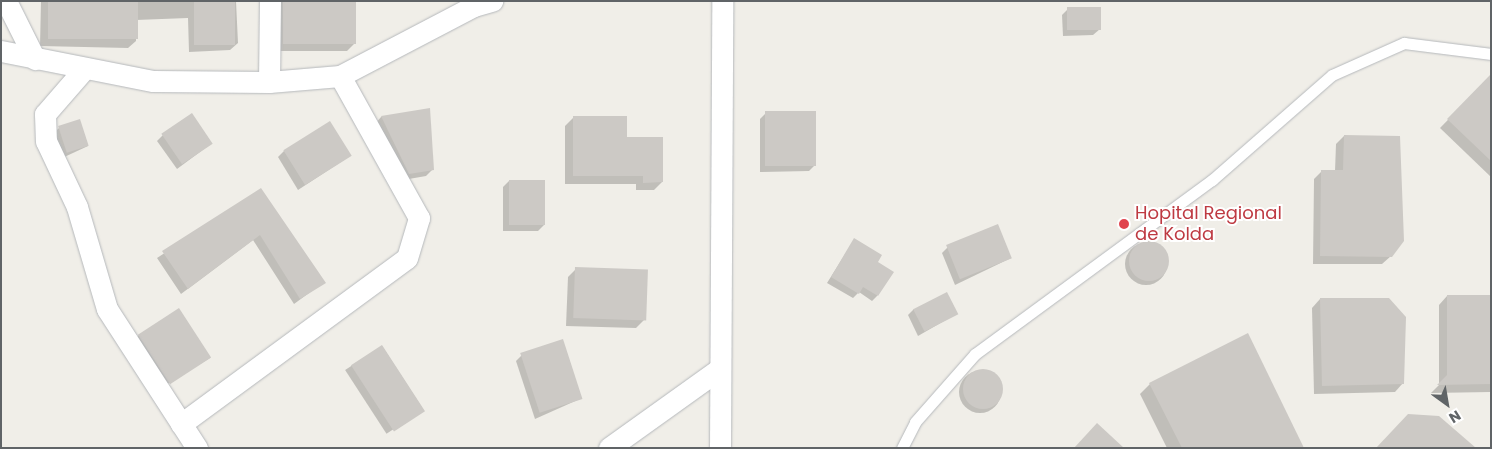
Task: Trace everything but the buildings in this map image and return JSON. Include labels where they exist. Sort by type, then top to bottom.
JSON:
[{"type":"street","points":[[6,1],[35,59]]},
{"type":"street","points":[[269,82],[270,1]]},
{"type":"street","points":[[1,51],[153,81],[269,82],[340,76],[474,6],[492,1]]},
{"type":"street","points":[[720,448],[718,370],[722,1]]},
{"type":"street","points":[[85,68],[45,114],[46,141],[77,207],[107,309],[197,448]]},
{"type":"street","points":[[181,424],[407,258],[419,218],[340,76]]},
{"type":"street","points":[[609,448],[718,370]]},
{"type":"lane","points":[[902,448],[915,422],[975,354],[1212,180],[1332,75],[1404,43],[1491,54]]},
{"type":"place","name":"Hopital Regional de Kolda","points":[[1124,224]]}]
